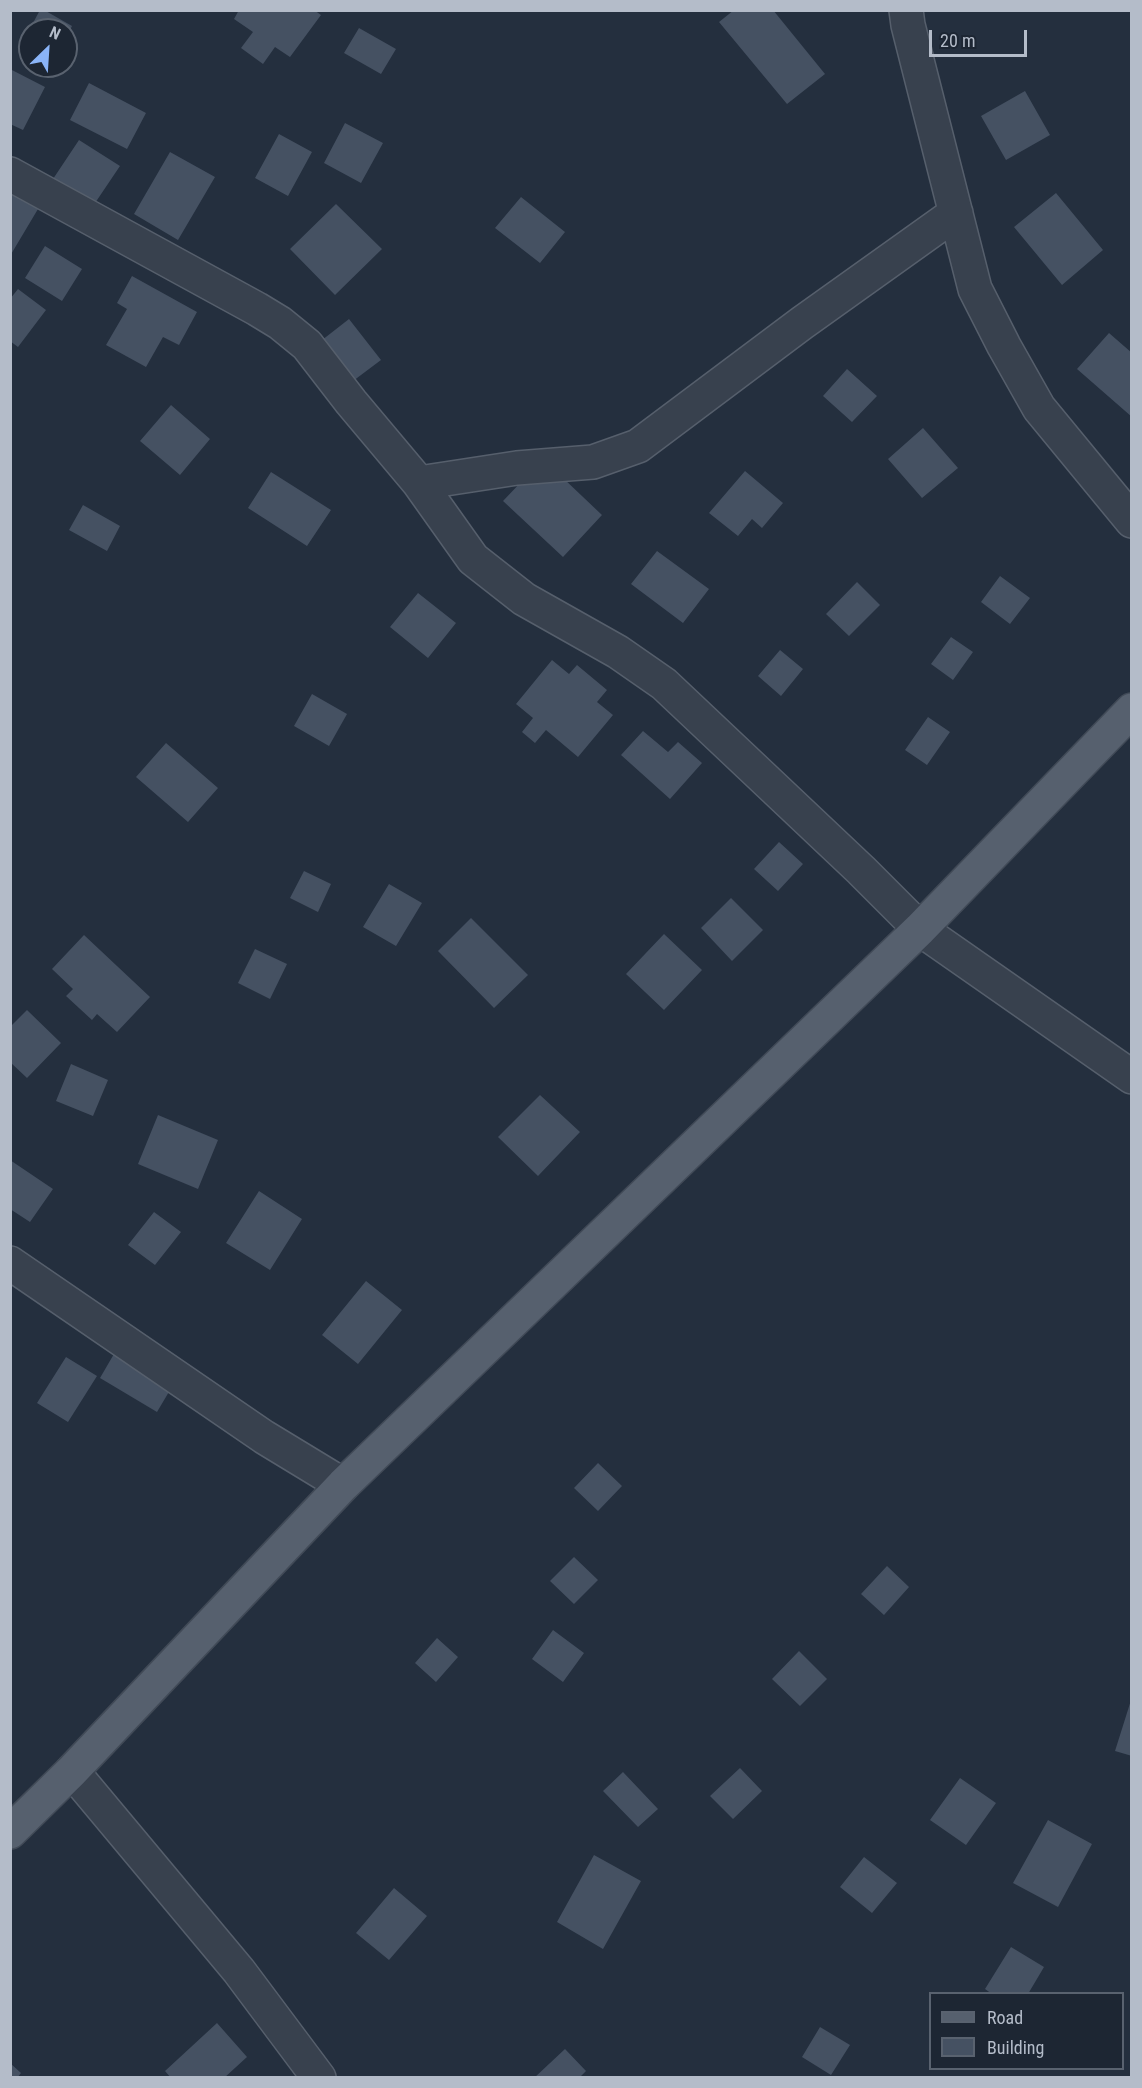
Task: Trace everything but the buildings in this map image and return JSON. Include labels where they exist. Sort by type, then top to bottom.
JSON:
[{"type":"main road","points":[[10,1832],[72,1771],[343,1485],[920,929],[1131,710]]},
{"type":"street","points":[[906,10],[975,289],[1039,408],[1131,521]]},
{"type":"street","points":[[10,174],[280,323],[307,345],[419,483],[473,559],[524,599],[618,652],[664,684],[861,870],[920,929],[1131,1077]]},
{"type":"street","points":[[419,483],[517,468],[593,462],[638,446],[802,323],[956,213]]},
{"type":"street","points":[[10,1263],[264,1437],[343,1485]]},
{"type":"street","points":[[72,1771],[239,1971],[319,2078]]}]
